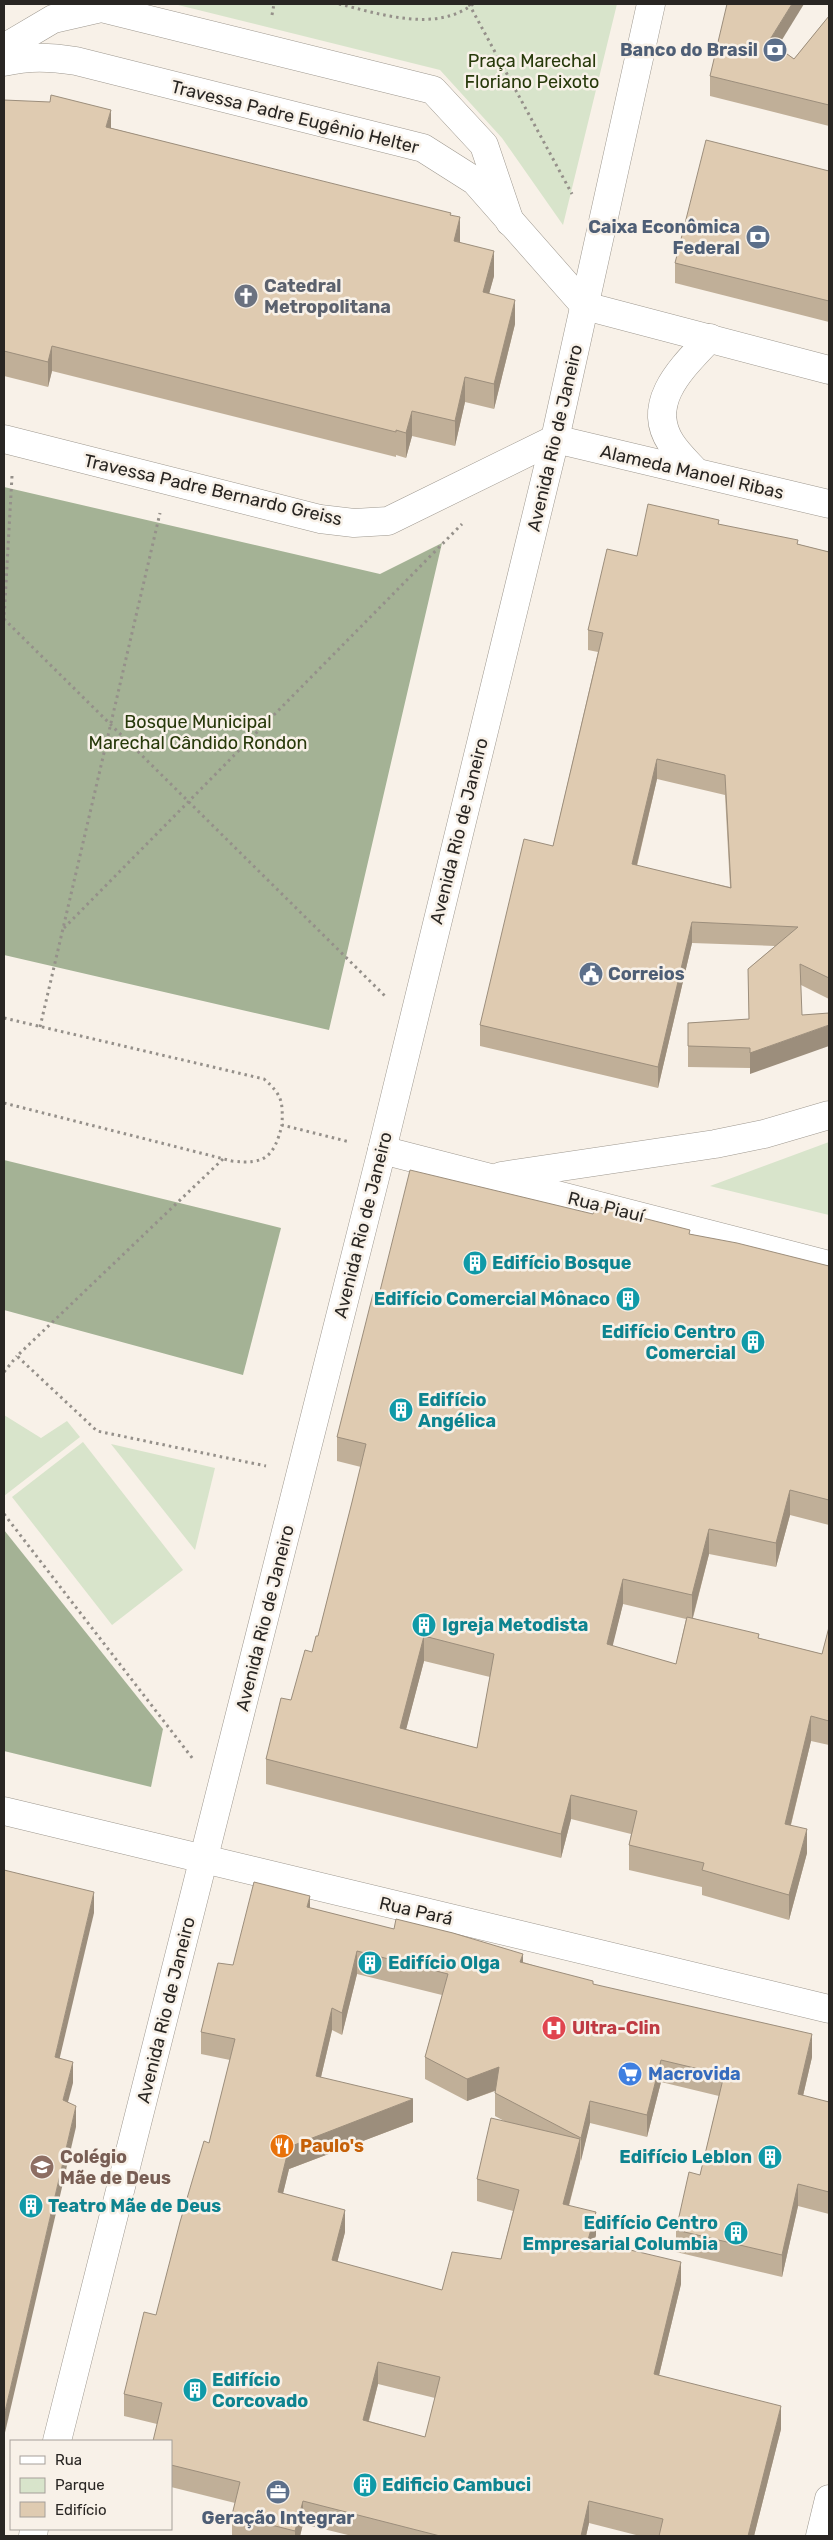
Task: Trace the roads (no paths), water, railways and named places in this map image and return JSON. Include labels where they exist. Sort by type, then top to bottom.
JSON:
[{"type":"street","name":"Avenida Rio de Janeiro","points":[[57,2440],[382,1150],[555,439],[651,4]]},
{"type":"street","points":[[4,48],[53,19],[101,8],[433,90],[484,145],[512,225]]},
{"type":"street","name":"Travessa Padre Eugênio Helter","points":[[4,62],[33,57],[51,57],[76,61],[423,148],[475,181],[585,306]]},
{"type":"street","points":[[585,306],[829,370]]},
{"type":"street","points":[[696,472],[671,442],[663,424],[664,398],[675,375],[710,338]]},
{"type":"street","name":"Alameda Manoel Ribas","points":[[555,439],[829,504]]},
{"type":"street","name":"Travessa Padre Bernardo Greiss","points":[[9,440],[320,519],[354,523],[388,521],[555,439]]},
{"type":"street","points":[[489,1177],[715,1144],[764,1134],[829,1115]]},
{"type":"street","name":"Rua Piauí","points":[[382,1150],[829,1264]]},
{"type":"street","name":"Rua Pará","points":[[4,1811],[829,2009]]},
{"type":"street","points":[[820,2536],[829,2499]]},
{"type":"place","name":"Banco do Brasil","points":[[775,50]]},
{"type":"place","name":"Caixa Econômica Federal","points":[[758,237]]},
{"type":"place","name":"Catedral Metropolitana","points":[[246,296]]},
{"type":"place","name":"Correios","points":[[591,974]]},
{"type":"place","name":"Edifício Bosque","points":[[475,1263]]},
{"type":"place","name":"Edifício Comercial Mônaco","points":[[628,1299]]},
{"type":"place","name":"Edifício Centro Comercial","points":[[753,1342]]},
{"type":"place","name":"Edifício Angélica","points":[[401,1410]]},
{"type":"place","name":"Igreja Metodista","points":[[424,1625]]},
{"type":"place","name":"Edifício Olga","points":[[370,1963]]},
{"type":"place","name":"Ultra-Clin","points":[[554,2028]]},
{"type":"place","name":"Macrovida","points":[[630,2074]]},
{"type":"place","name":"Paulo's","points":[[282,2146]]},
{"type":"place","name":"Edifício Leblon","points":[[770,2157]]},
{"type":"place","name":"Colégio Mãe de Deus","points":[[42,2167]]},
{"type":"place","name":"Teatro Mãe de Deus","points":[[31,2206]]},
{"type":"place","name":"Edifício Centro Empresarial Columbia","points":[[736,2233]]},
{"type":"place","name":"Edifício Corcovado","points":[[195,2390]]},
{"type":"place","name":"Edificio Cambuci","points":[[365,2485]]},
{"type":"place","name":"Geração Integrar","points":[[278,2492]]},
{"type":"park label","name":"Praça Marechal Floriano Peixoto","points":[[532,71]]},
{"type":"park label","name":"Bosque Municipal Marechal Cândido Rondon","points":[[198,732]]}]
